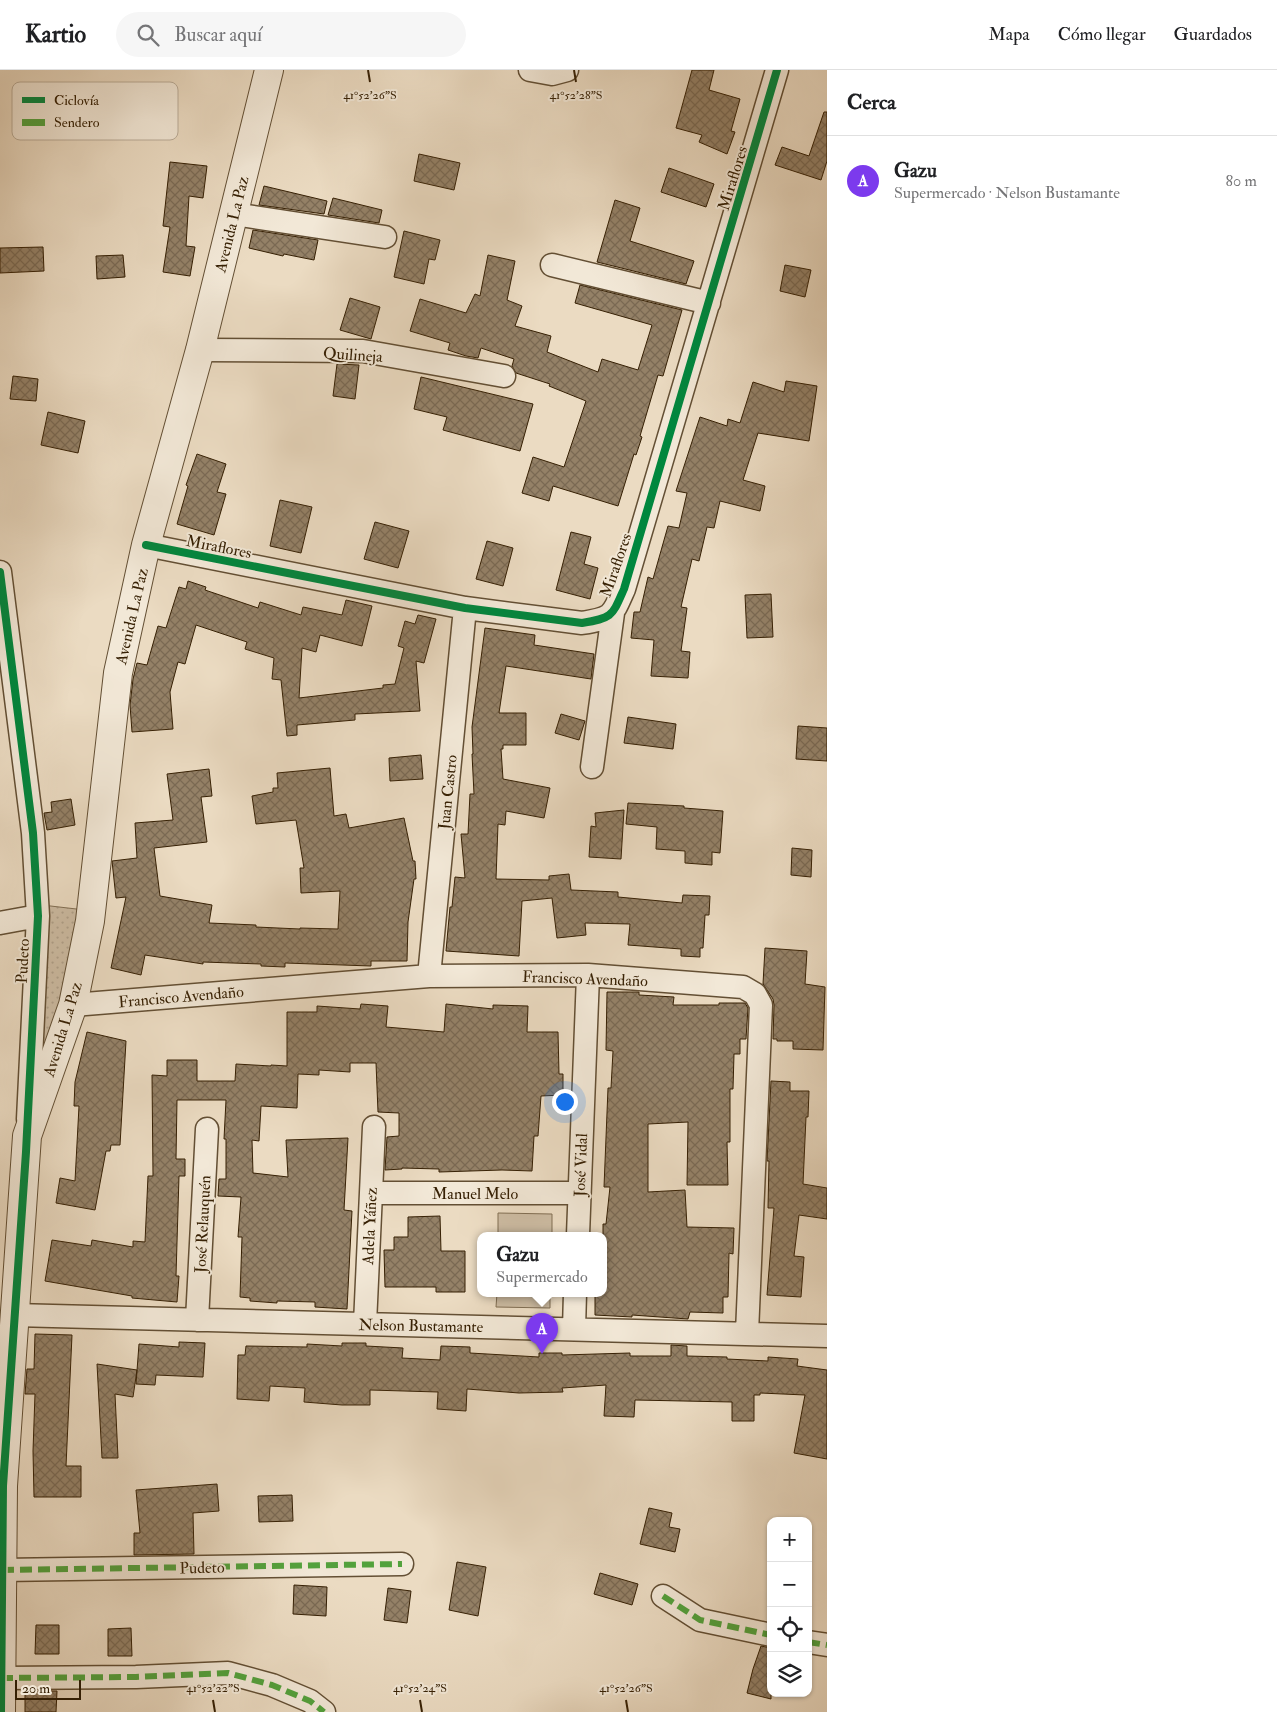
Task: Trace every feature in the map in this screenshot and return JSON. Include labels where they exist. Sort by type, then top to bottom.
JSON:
[{"type":"street","name":"Avenida La Paz","points":[[27,1136],[73,1005],[90,921],[118,673],[146,545],[200,350],[269,70]]},
{"type":"street","points":[[530,70],[552,74],[567,70]]},
{"type":"street","name":"Miraflores","points":[[592,767],[613,613],[624,590],[777,70]]},
{"type":"street","points":[[234,214],[384,237]]},
{"type":"street","points":[[552,265],[709,303]]},
{"type":"street","name":"Quilineja","points":[[200,350],[363,351],[504,376]]},
{"type":"street","name":"Miraflores","points":[[146,545],[465,608],[582,623],[599,621],[613,613]]},
{"type":"street","name":"Pudeto","points":[[0,572],[32,833],[38,916],[27,1136],[3,1486],[1,1712]]},
{"type":"street","name":"Juan Castro","points":[[430,976],[465,608]]},
{"type":"street","points":[[0,924],[38,916]]},
{"type":"street","name":"Francisco Avendaño","points":[[73,1005],[430,976],[588,975],[743,987],[754,994],[761,1005],[747,1333]]},
{"type":"street","name":"José Vidal","points":[[578,1232],[588,975]]},
{"type":"street","name":"Adela Yáñez","points":[[364,1324],[374,1127]]},
{"type":"street","name":"José Relauquén","points":[[197,1320],[207,1129]]},
{"type":"street","name":"Manuel Melo","points":[[371,1193],[579,1193]]},
{"type":"street","points":[[574,1329],[576,1297]]},
{"type":"street","name":"Nelson Bustamante","points":[[14,1315],[827,1336]]},
{"type":"street","name":"Pudeto","points":[[2,1570],[402,1564]]},
{"type":"street","points":[[662,1596],[700,1620],[767,1634]]},
{"type":"street","points":[[812,1643],[827,1645]]},
{"type":"street","points":[[1,1678],[136,1677],[228,1673],[272,1685],[310,1701],[324,1712]]},
{"type":"shaded area","points":[[42,905],[85,910],[34,1099]]},
{"type":"shaded area","points":[[498,1213],[552,1214],[552,1232],[498,1232]]},
{"type":"shaded area","points":[[497,1297],[550,1297],[550,1308],[496,1307]]},
{"type":"building","points":[[692,70],[714,70],[709,90],[740,99],[731,131],[735,132],[727,154],[699,142],[702,135],[676,128]]},
{"type":"building","points":[[824,112],[827,112],[827,161],[821,180],[775,165],[782,147],[809,156]]},
{"type":"building","points":[[419,154],[460,163],[454,190],[414,181]]},
{"type":"building","points":[[170,162],[207,166],[203,198],[189,196],[186,246],[195,247],[190,276],[163,272],[170,227],[163,226]]},
{"type":"building","points":[[669,168],[714,184],[706,207],[661,192]]},
{"type":"building","points":[[264,186],[327,201],[324,214],[259,205]]},
{"type":"building","points":[[333,198],[382,210],[379,223],[328,215]]},
{"type":"building","points":[[615,200],[640,208],[630,241],[694,261],[686,284],[597,262]]},
{"type":"building","points":[[253,230],[318,240],[314,260],[284,254],[283,256],[249,248]]},
{"type":"building","points":[[404,231],[440,240],[435,260],[429,259],[424,284],[394,277]]},
{"type":"building","points":[[43,247],[44,271],[0,273],[0,248]]},
{"type":"building","points":[[123,255],[125,277],[97,279],[96,256]]},
{"type":"building","points":[[488,255],[515,261],[507,300],[522,306],[515,326],[551,336],[547,352],[598,372],[602,359],[638,370],[652,325],[575,303],[580,285],[682,310],[663,376],[658,375],[640,436],[642,437],[636,455],[634,454],[618,506],[553,486],[549,501],[522,493],[533,457],[564,467],[586,401],[549,386],[550,384],[516,373],[512,366],[514,359],[481,348],[478,358],[466,356],[448,350],[450,343],[410,331],[420,299],[466,313],[475,294],[480,296]]},
{"type":"building","points":[[785,265],[811,270],[805,297],[780,291]]},
{"type":"building","points":[[350,298],[380,307],[371,339],[340,330]]},
{"type":"building","points":[[337,364],[359,365],[355,399],[333,396]]},
{"type":"building","points":[[13,376],[38,379],[36,401],[10,399]]},
{"type":"building","points":[[421,377],[533,404],[520,451],[443,430],[447,417],[414,409]]},
{"type":"building","points":[[786,381],[817,386],[809,441],[758,433],[743,480],[765,486],[760,511],[720,501],[714,528],[707,527],[699,561],[692,559],[681,607],[687,608],[681,651],[690,652],[688,678],[651,676],[654,640],[631,638],[634,612],[640,612],[648,577],[653,579],[668,526],[679,528],[687,493],[676,491],[700,417],[727,426],[728,419],[740,423],[753,382],[784,392]]},
{"type":"building","points":[[48,412],[85,421],[78,453],[41,445]]},
{"type":"building","points":[[197,454],[226,464],[217,492],[226,494],[214,535],[177,524],[188,486],[186,485]]},
{"type":"building","points":[[280,500],[312,507],[301,553],[270,546]]},
{"type":"building","points":[[375,522],[409,531],[398,568],[364,559]]},
{"type":"building","points":[[571,532],[591,537],[584,564],[598,568],[590,599],[556,590]]},
{"type":"building","points":[[487,541],[513,548],[503,586],[476,579]]},
{"type":"building","points":[[188,581],[206,587],[205,590],[258,608],[260,602],[301,615],[303,607],[342,615],[346,600],[372,606],[362,646],[320,635],[316,652],[302,648],[299,698],[383,688],[383,685],[395,684],[404,648],[398,646],[405,621],[415,624],[418,615],[436,619],[424,663],[416,661],[420,711],[355,714],[355,720],[297,725],[297,735],[287,736],[281,680],[272,679],[274,658],[245,649],[247,642],[196,625],[185,664],[178,662],[170,692],[173,729],[132,732],[130,705],[137,663],[147,665],[158,626],[166,628],[179,587],[186,589]]},
{"type":"building","points":[[771,594],[773,637],[747,638],[745,595]]},
{"type":"building","points":[[485,628],[535,635],[534,645],[594,654],[591,679],[506,666],[499,713],[526,713],[526,745],[503,745],[503,749],[501,749],[503,779],[550,788],[544,818],[506,811],[505,825],[498,824],[496,879],[549,880],[549,876],[569,874],[571,890],[618,892],[618,897],[682,903],[683,895],[710,896],[709,915],[705,915],[703,948],[700,948],[700,957],[681,956],[681,949],[628,945],[630,924],[585,923],[586,935],[557,938],[552,898],[522,901],[519,956],[446,951],[455,877],[465,878],[461,834],[468,834],[470,794],[474,794],[472,727]]},
{"type":"building","points":[[561,714],[585,721],[579,740],[555,733]]},
{"type":"building","points":[[628,717],[676,724],[673,749],[624,743]]},
{"type":"building","points":[[798,726],[827,728],[827,761],[796,759]]},
{"type":"building","points":[[421,755],[423,779],[390,781],[389,758]]},
{"type":"building","points":[[330,768],[334,816],[346,814],[349,828],[404,818],[413,861],[415,861],[416,879],[414,879],[408,922],[407,961],[371,961],[371,966],[285,963],[285,967],[261,966],[261,964],[203,962],[203,964],[145,955],[141,975],[111,968],[126,897],[116,898],[112,861],[137,858],[135,823],[173,820],[167,774],[209,769],[212,796],[201,797],[207,842],[154,848],[160,896],[212,905],[209,923],[256,925],[256,927],[338,929],[340,891],[301,893],[300,868],[304,868],[296,820],[256,824],[252,796],[273,792],[273,788],[278,788],[277,773]]},
{"type":"building","points":[[71,799],[75,825],[47,830],[44,813],[52,812],[51,802]]},
{"type":"building","points":[[628,803],[684,806],[684,808],[723,811],[720,853],[712,852],[712,865],[685,863],[685,851],[656,849],[657,827],[626,824]]},
{"type":"building","points":[[624,810],[621,859],[589,857],[591,826],[596,827],[595,813]]},
{"type":"building","points":[[792,848],[812,850],[811,877],[791,875]]},
{"type":"building","points":[[765,948],[807,951],[805,984],[825,987],[823,1050],[793,1049],[793,1041],[777,1041],[777,1039],[773,1039],[773,999],[763,984]]},
{"type":"building","points":[[607,992],[639,992],[639,995],[674,997],[673,1005],[745,1003],[748,1008],[746,1039],[740,1039],[740,1054],[734,1054],[733,1089],[730,1089],[730,1142],[727,1142],[728,1185],[687,1185],[688,1122],[648,1124],[648,1192],[685,1190],[687,1227],[734,1228],[733,1254],[729,1253],[728,1297],[723,1297],[723,1313],[690,1312],[688,1319],[632,1315],[632,1317],[595,1315],[595,1297],[607,1297],[607,1232],[603,1232],[603,1224],[606,1224],[610,1187],[604,1187],[608,1088],[611,1088],[613,1051],[606,1050]]},
{"type":"building","points":[[361,1004],[388,1006],[386,1027],[444,1032],[446,1004],[493,1009],[493,1005],[528,1006],[527,1032],[558,1032],[559,1074],[563,1074],[563,1095],[541,1096],[538,1136],[534,1136],[532,1171],[439,1172],[439,1169],[402,1168],[385,1170],[387,1137],[399,1136],[399,1113],[378,1112],[376,1063],[350,1063],[350,1072],[319,1070],[319,1075],[298,1074],[297,1108],[261,1106],[259,1141],[252,1140],[253,1173],[288,1177],[286,1140],[348,1138],[344,1210],[352,1211],[347,1309],[315,1307],[315,1302],[277,1301],[277,1303],[250,1301],[250,1298],[240,1297],[242,1237],[238,1237],[241,1197],[218,1196],[219,1179],[226,1179],[226,1139],[224,1139],[226,1100],[177,1100],[176,1159],[185,1159],[185,1176],[179,1176],[176,1276],[179,1276],[177,1302],[132,1298],[132,1296],[45,1281],[52,1240],[91,1246],[92,1240],[133,1247],[133,1241],[145,1242],[148,1176],[153,1176],[152,1075],[167,1076],[167,1060],[197,1060],[197,1081],[235,1081],[236,1064],[287,1066],[287,1012],[317,1012],[317,1006],[360,1009]]},
{"type":"building","points":[[87,1032],[126,1041],[120,1145],[111,1145],[110,1151],[106,1151],[95,1210],[56,1203],[60,1178],[75,1181],[79,1106],[74,1106],[75,1082]]},
{"type":"building","points":[[771,1081],[790,1082],[790,1091],[809,1091],[803,1184],[827,1188],[827,1219],[799,1215],[794,1256],[804,1257],[801,1297],[767,1295],[774,1208],[768,1208],[769,1161],[767,1161]]},
{"type":"building","points":[[440,1216],[441,1251],[465,1251],[465,1292],[436,1292],[436,1287],[385,1287],[384,1250],[394,1250],[394,1237],[408,1237],[408,1217]]},
{"type":"building","points":[[35,1334],[72,1335],[66,1466],[81,1466],[81,1497],[34,1497],[35,1394],[25,1394],[27,1369],[34,1369]]},
{"type":"building","points":[[179,1342],[205,1343],[203,1377],[156,1375],[155,1385],[136,1384],[139,1344],[179,1347]]},
{"type":"building","points":[[342,1343],[366,1343],[366,1346],[403,1348],[402,1358],[440,1360],[441,1346],[470,1347],[470,1353],[539,1357],[539,1353],[562,1353],[562,1355],[630,1353],[630,1356],[671,1356],[671,1345],[687,1346],[687,1356],[768,1361],[768,1357],[798,1359],[797,1366],[827,1370],[827,1459],[794,1453],[805,1395],[760,1393],[760,1395],[754,1395],[754,1421],[732,1421],[732,1402],[635,1400],[634,1417],[604,1416],[606,1385],[562,1388],[563,1392],[519,1393],[467,1389],[466,1411],[437,1409],[438,1392],[370,1390],[370,1405],[342,1405],[304,1402],[305,1388],[270,1386],[269,1401],[237,1399],[238,1355],[245,1355],[246,1346],[307,1347],[307,1344],[342,1346]]},
{"type":"building","points":[[97,1364],[137,1370],[133,1397],[115,1394],[118,1458],[102,1458]]},
{"type":"building","points":[[217,1484],[219,1511],[193,1513],[194,1554],[134,1555],[134,1533],[140,1533],[136,1490]]},
{"type":"building","points":[[292,1495],[293,1521],[259,1522],[258,1496]]},
{"type":"building","points":[[649,1508],[672,1513],[669,1527],[680,1529],[675,1552],[640,1544]]},
{"type":"building","points":[[457,1562],[486,1567],[478,1616],[449,1610]]},
{"type":"building","points":[[600,1573],[638,1584],[632,1605],[594,1594]]},
{"type":"building","points":[[294,1585],[327,1587],[326,1616],[293,1614]]},
{"type":"building","points":[[388,1588],[411,1591],[407,1623],[384,1620]]},
{"type":"building","points":[[36,1625],[59,1625],[59,1654],[35,1654]]},
{"type":"building","points":[[131,1628],[132,1656],[108,1656],[108,1629]]},
{"type":"building","points":[[761,1646],[767,1647],[767,1697],[771,1697],[771,1699],[747,1693]]},
{"type":"building","points":[[25,1691],[57,1691],[56,1712],[25,1712]]},
{"type":"marked path","points":[[2,1570],[402,1564]]},
{"type":"marked path","points":[[663,1596],[700,1620],[767,1634]]},
{"type":"marked path","points":[[812,1643],[827,1645]]},
{"type":"marked path","points":[[1,1678],[136,1677],[228,1673],[272,1685],[310,1701],[324,1712]]},
{"type":"cycle path","points":[[146,545],[465,608],[582,623],[600,619],[610,614],[617,605],[624,589],[777,70]]},
{"type":"cycle path","points":[[0,572],[33,833],[38,916],[26,1152],[3,1486],[1,1712]]},
{"type":"place","name":"Gazu","points":[[542,1354]]}]
